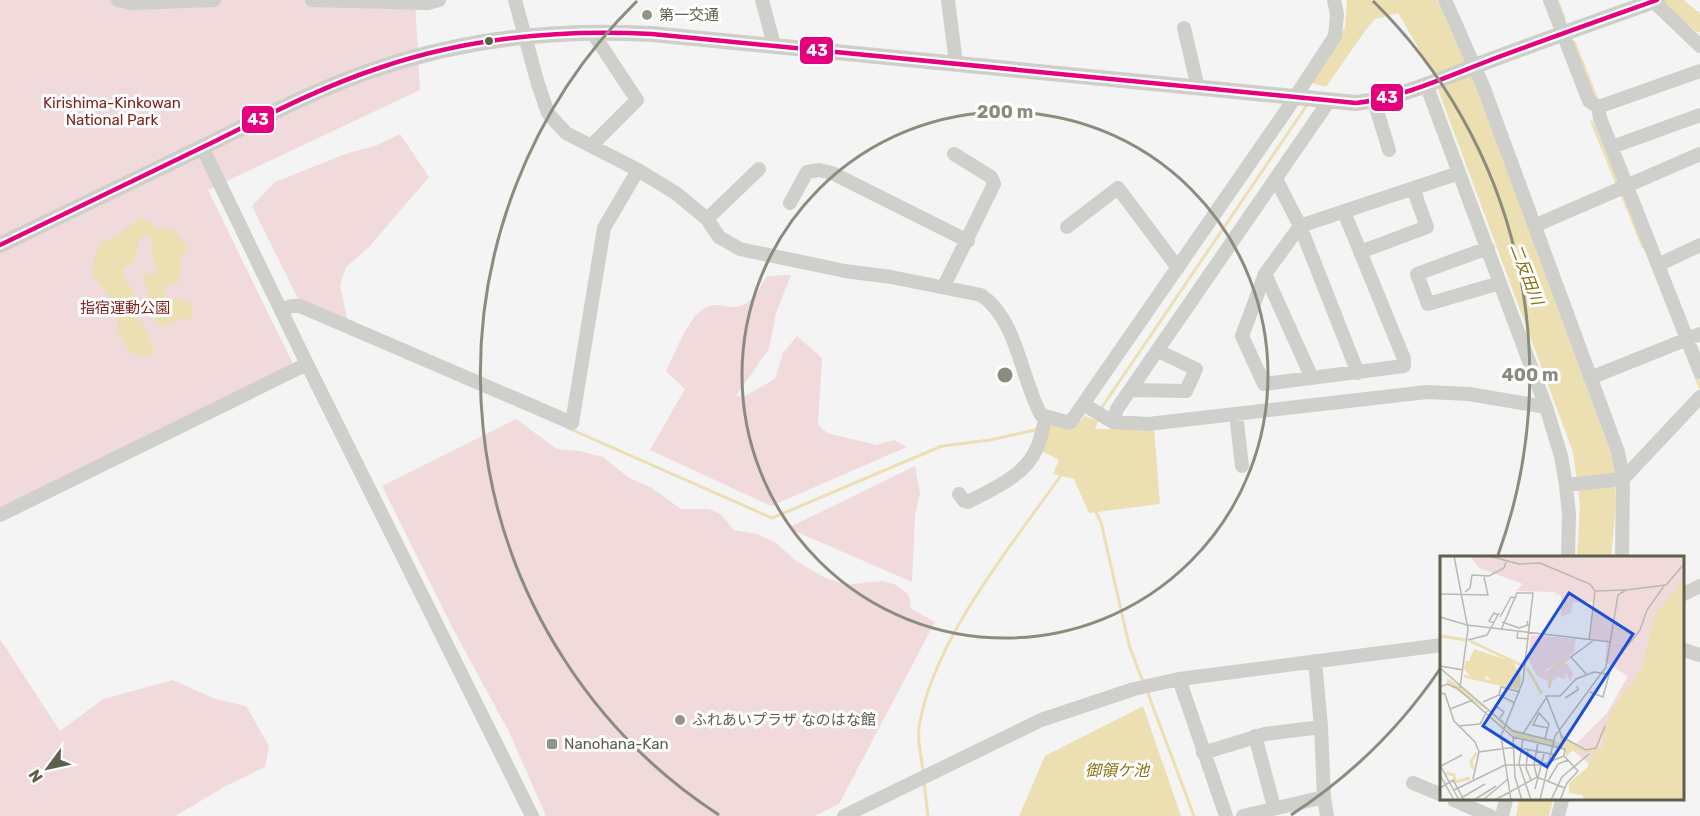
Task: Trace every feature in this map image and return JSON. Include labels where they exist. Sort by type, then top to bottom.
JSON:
[{"type":"main road","points":[[0,245],[308,96],[380,67],[448,49],[525,36],[592,32],[652,34],[1356,103],[1374,101],[1426,84],[1654,0]]},
{"type":"street","points":[[118,0],[131,3],[214,0]]},
{"type":"street","points":[[312,0],[428,3],[439,0]]},
{"type":"street","points":[[515,0],[548,113],[566,133],[638,170],[677,194],[707,219],[719,237],[740,249],[845,271],[981,294],[991,301],[998,311],[1021,361],[1034,402],[1041,415],[1070,423],[1085,406],[1335,36],[1337,14],[1334,0]]},
{"type":"street","points":[[762,0],[774,45]]},
{"type":"street","points":[[948,0],[956,63]]},
{"type":"street","points":[[1445,0],[1472,67],[1484,86],[1618,452],[1623,479],[1622,556]]},
{"type":"street","points":[[1550,0],[1589,101],[1598,107],[1623,188],[1658,265],[1700,372]]},
{"type":"street","points":[[1654,0],[1700,46]]},
{"type":"street","points":[[1184,28],[1198,88]]},
{"type":"street","points":[[592,32],[637,100],[592,145]]},
{"type":"street","points":[[1598,107],[1700,71]]},
{"type":"street","points":[[1426,84],[1546,407],[1561,456],[1569,514],[1568,556]]},
{"type":"street","points":[[1109,421],[1329,101]]},
{"type":"street","points":[[1374,101],[1389,150]]},
{"type":"street","points":[[1612,147],[1700,115]]},
{"type":"street","points":[[202,147],[307,364],[532,816]]},
{"type":"street","points":[[944,286],[994,184],[991,177],[954,154]]},
{"type":"street","points":[[1534,226],[1700,154]]},
{"type":"street","points":[[707,219],[759,169]]},
{"type":"street","points":[[281,311],[291,306],[300,306],[572,423],[604,228],[638,170]]},
{"type":"street","points":[[790,203],[807,172],[819,170],[832,173],[874,193],[968,241]]},
{"type":"street","points":[[1344,212],[1404,359],[1404,366],[1264,384],[1242,336],[1265,274],[1300,226],[1459,173]]},
{"type":"street","points":[[1276,179],[1300,226],[1358,373]]},
{"type":"street","points":[[1067,227],[1118,188],[1178,268]]},
{"type":"street","points":[[1360,252],[1427,227],[1413,188]]},
{"type":"street","points":[[1658,265],[1700,245]]},
{"type":"street","points":[[1488,248],[1417,274],[1428,304],[1500,283]]},
{"type":"street","points":[[1265,274],[1312,378]]},
{"type":"street","points":[[1590,378],[1688,339]]},
{"type":"street","points":[[1131,390],[1186,391],[1196,369],[1158,351]]},
{"type":"street","points":[[0,515],[307,364]]},
{"type":"street","points":[[1085,406],[1109,421],[1148,424],[1427,392],[1469,394],[1546,407]]},
{"type":"street","points":[[1566,485],[1623,479],[1700,397]]},
{"type":"street","points":[[1236,414],[1242,466]]},
{"type":"street","points":[[959,494],[964,501],[968,502],[1004,483],[1020,471],[1036,448],[1046,417]]},
{"type":"street","points":[[1685,593],[1700,585]]},
{"type":"street","points":[[844,816],[1041,720],[1134,688],[1179,679],[1440,645]]},
{"type":"street","points":[[1685,651],[1700,655]]},
{"type":"street","points":[[1315,661],[1327,816]]},
{"type":"street","points":[[1179,679],[1226,816]]},
{"type":"street","points":[[1203,753],[1255,736],[1321,727]]},
{"type":"street","points":[[1255,736],[1274,807]]},
{"type":"street","points":[[1413,783],[1440,794]]},
{"type":"street","points":[[1243,816],[1324,797]]},
{"type":"street","points":[[1456,801],[1490,816]]},
{"type":"street","points":[[1502,816],[1506,801]]},
{"type":"street","points":[[1558,816],[1562,801]]},
{"type":"green space","name":"指宿運動公園","points":[[0,0],[415,0],[420,90],[208,190],[294,366],[0,509]]},
{"type":"green space","points":[[400,134],[429,177],[369,247],[346,267],[340,285],[347,319],[300,303],[252,206],[275,182],[348,153],[375,146]]},
{"type":"green space","points":[[791,275],[776,313],[769,349],[736,396],[743,397],[775,379],[783,353],[797,336],[822,358],[818,424],[827,433],[877,445],[894,440],[907,447],[771,506],[650,450],[685,389],[666,371],[693,318],[706,307],[717,305],[734,307],[745,304],[754,296],[767,276]]},
{"type":"green space","points":[[516,419],[557,449],[580,451],[603,457],[629,478],[652,488],[681,509],[709,509],[720,514],[734,530],[757,534],[776,543],[796,561],[822,576],[837,582],[853,584],[882,581],[894,584],[908,594],[911,602],[910,608],[935,622],[839,804],[815,816],[546,816],[509,732],[452,627],[382,486]]},
{"type":"green space","points":[[915,466],[920,494],[915,515],[912,582],[788,528]]},
{"type":"green space","points":[[0,639],[60,731],[103,699],[173,680],[215,699],[246,706],[269,746],[265,767],[226,786],[175,816],[0,816]]},
{"type":"water","name":"二反田川","points":[[1347,0],[1437,0],[1477,89],[1614,462],[1616,505],[1611,556],[1577,556],[1580,505],[1573,452],[1430,68],[1398,13],[1375,19],[1326,87],[1311,83],[1345,27]]},
{"type":"water","points":[[141,217],[157,228],[175,231],[184,241],[187,249],[180,259],[181,277],[178,283],[165,285],[163,289],[170,299],[189,299],[192,307],[192,318],[189,320],[183,317],[169,325],[162,326],[156,321],[153,307],[146,308],[144,298],[148,295],[143,276],[145,273],[154,274],[158,270],[155,265],[151,237],[145,234],[138,241],[135,260],[123,269],[123,275],[136,298],[140,300],[143,309],[138,307],[132,311],[133,316],[143,324],[155,353],[145,356],[130,353],[119,334],[115,304],[92,275],[95,256],[101,242],[118,235]]},
{"type":"water","points":[[1085,416],[1098,421],[1095,429],[1154,429],[1160,504],[1089,513],[1074,479],[1053,474],[1059,460],[1038,449],[1052,424],[1073,430]]},
{"type":"water","name":"御領ケ池","points":[[1143,706],[1181,816],[1019,816],[1045,756]]},
{"type":"water","points":[[1519,801],[1553,801],[1549,816],[1516,816]]},
{"type":"waterway","points":[[1557,0],[1564,18]]},
{"type":"waterway","points":[[1671,0],[1700,24]]},
{"type":"waterway","points":[[1574,42],[1596,97]]},
{"type":"waterway","points":[[1100,410],[1307,105]]},
{"type":"waterway","points":[[1592,122],[1618,186]]},
{"type":"waterway","points":[[1621,192],[1643,247]]},
{"type":"waterway","points":[[1695,375],[1700,387]]},
{"type":"waterway","points":[[568,428],[772,518],[942,446],[990,440],[1035,430]]},
{"type":"waterway","points":[[923,772],[919,727],[927,694],[940,661],[977,595],[1062,474]]},
{"type":"waterway","points":[[1095,510],[1101,522],[1129,645],[1143,682]]},
{"type":"waterway","points":[[1147,691],[1194,816]]},
{"type":"waterway","points":[[924,782],[928,816]]},
{"type":"transit line","name":"43","points":[[0,245],[312,94],[379,68],[446,49],[480,43],[583,33],[652,34],[1356,103],[1390,97],[1423,86],[1657,0]]},
{"type":"place","name":"第一交通","points":[[647,15]]},
{"type":"place","name":"ふれあいプラザ なのはな館","points":[[680,720]]},
{"type":"place","name":"Nanohana-Kan","points":[[552,744]]},
{"type":"park label","name":"Kirishima-Kinkowan National Park","points":[[112,112]]}]
